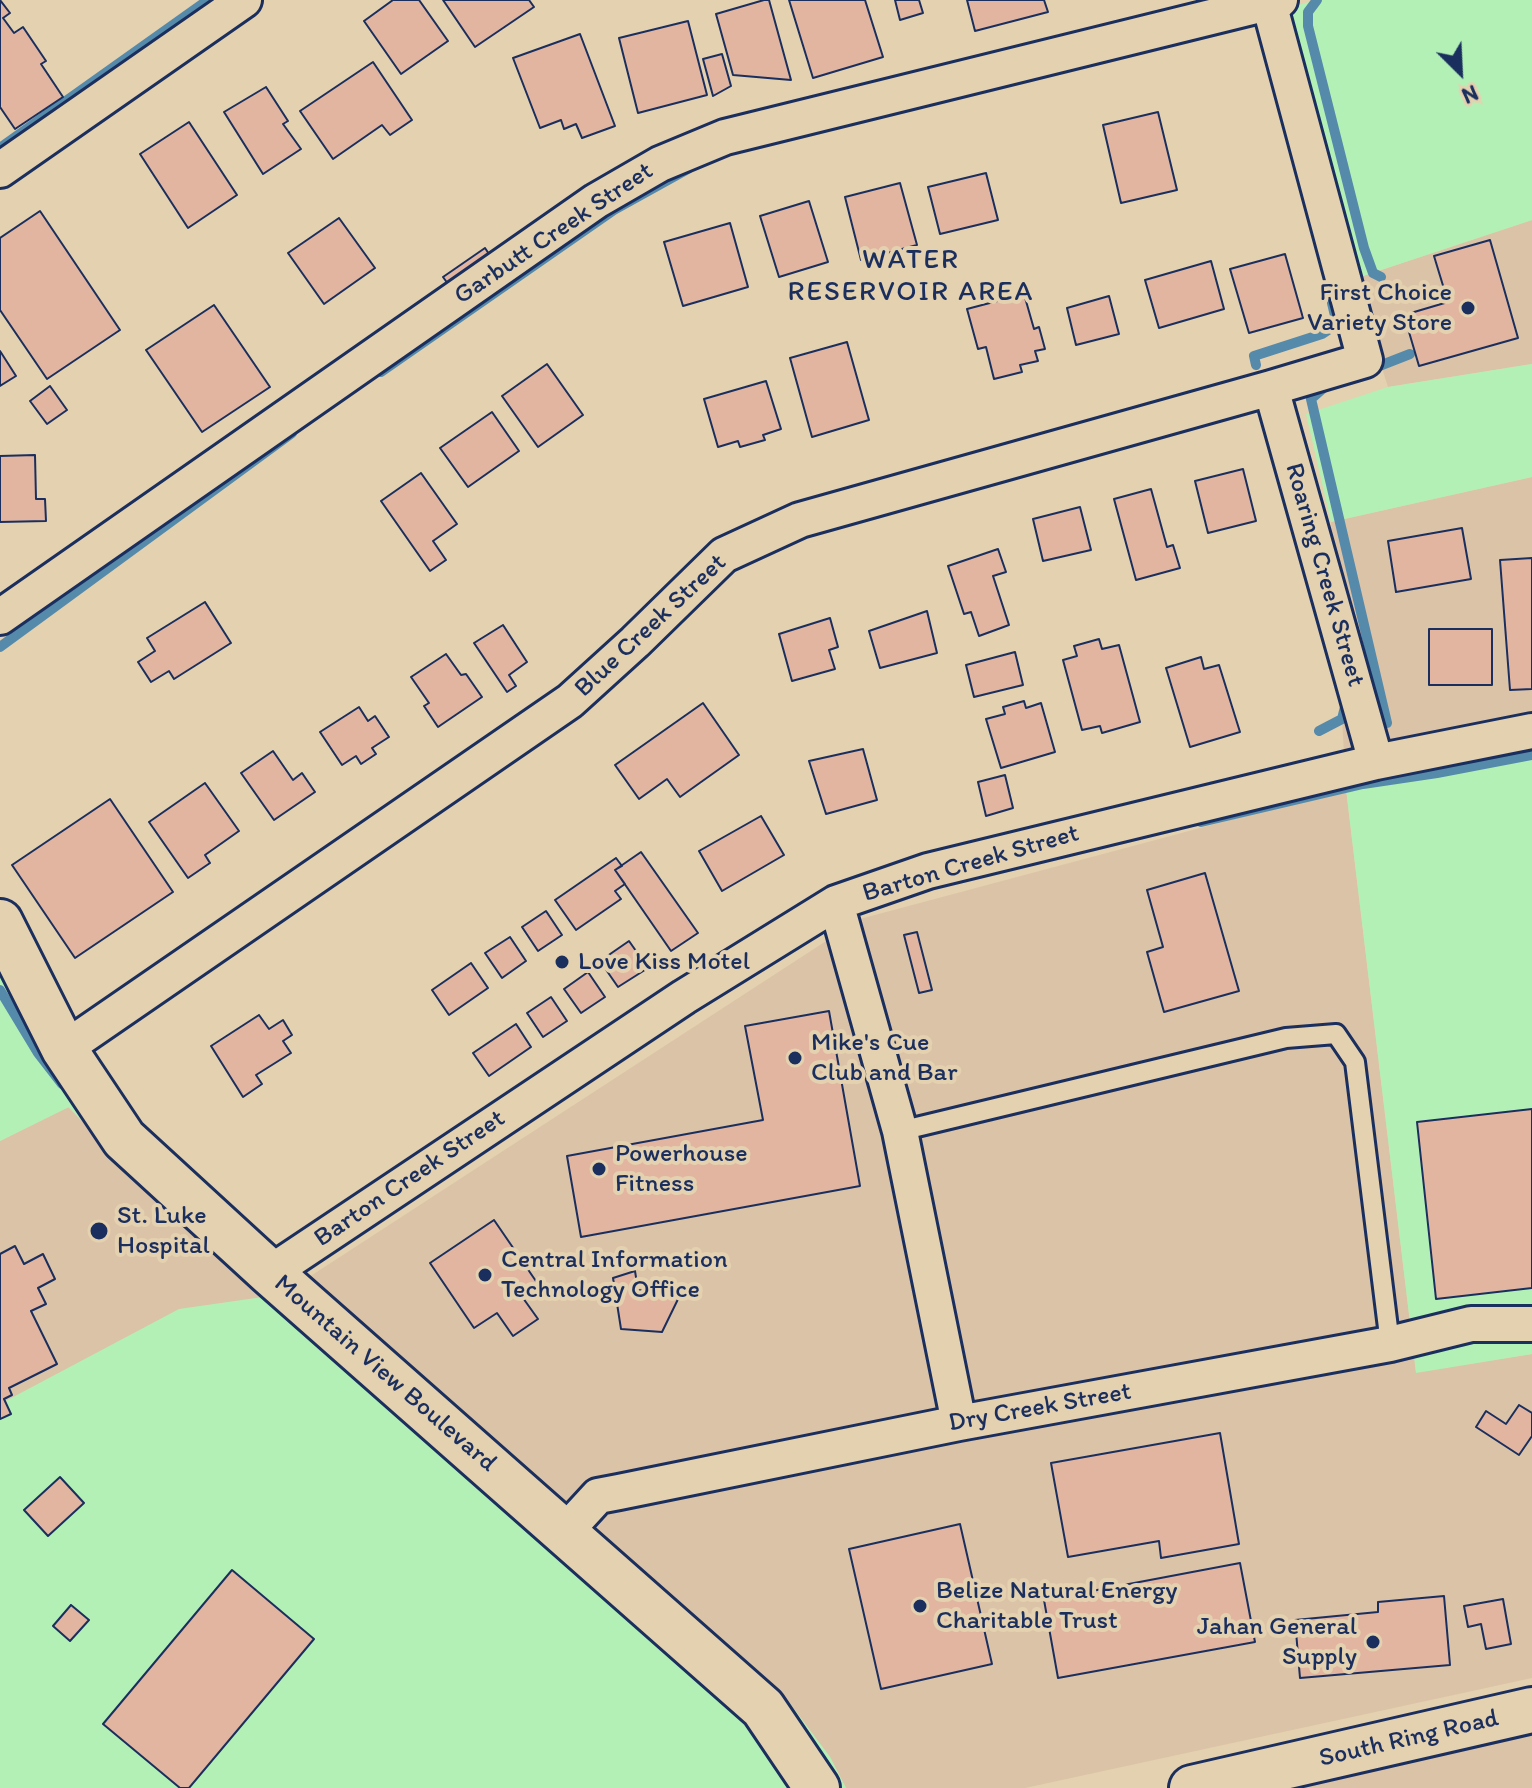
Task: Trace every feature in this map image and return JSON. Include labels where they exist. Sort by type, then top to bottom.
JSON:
[{"type":"street","points":[[0,170],[244,0]]},
{"type":"street","name":"Blue Creek Street","points":[[64,1049],[570,701],[724,555],[800,520],[1365,360],[1275,1]]},
{"type":"street","name":"Garbutt Creek Street","points":[[0,617],[596,201],[660,164],[725,137],[1275,1]]},
{"type":"street","name":"Roaring Creek Street","points":[[1271,388],[1376,762]]},
{"type":"street","name":"Barton Creek Street","points":[[270,1273],[684,997],[836,903],[928,871],[1376,762],[1532,731]]},
{"type":"street","points":[[836,903],[900,1131],[959,1423]]},
{"type":"street","name":"Mountain View Boulevard","points":[[0,922],[64,1049],[124,1139],[270,1273],[763,1708],[817,1788]]},
{"type":"street","name":"Dry Creek Street","points":[[564,1533],[598,1496],[959,1423],[1390,1344],[1471,1324],[1532,1324]]},
{"type":"street","name":"South Ring Road","points":[[1192,1788],[1532,1710]]},
{"type":"lane","points":[[900,1131],[1286,1038],[1336,1034],[1355,1062],[1390,1344]]},
{"type":"shaded area","points":[[1532,220],[1532,364],[1388,387],[1354,279]]},
{"type":"shaded area","points":[[1532,477],[1532,759],[1346,789],[1331,522]]},
{"type":"shaded area","points":[[1346,789],[1416,1372],[1532,1354],[1532,1678],[1025,1788],[846,1788],[830,1757],[788,1701],[306,1279],[860,919]]},
{"type":"shaded area","name":"St. Luke Hospital","points":[[68,1107],[126,1167],[271,1296],[0,1404],[0,1141]]},
{"type":"shaded area","points":[[1532,1728],[1532,1788],[1287,1788]]},
{"type":"green space","points":[[1316,0],[1532,0],[1532,220],[1354,279],[1284,9]]},
{"type":"green space","points":[[1532,364],[1532,477],[1331,522],[1306,414],[1388,387]]},
{"type":"green space","points":[[1532,759],[1532,1354],[1416,1373],[1346,789]]},
{"type":"green space","points":[[0,922],[64,1049],[306,1279],[788,1701],[830,1757],[846,1788],[0,1788],[0,1404],[179,1309],[270,1296],[126,1167],[69,1107],[0,1141]]},
{"type":"building","points":[[0,0],[10,13],[3,18],[14,33],[23,27],[46,61],[41,64],[63,97],[15,129],[0,107]]},
{"type":"building","points":[[393,0],[419,0],[448,41],[401,74],[364,21]]},
{"type":"building","points":[[443,0],[529,0],[534,7],[475,47]]},
{"type":"building","points":[[769,0],[791,80],[733,75],[716,14]]},
{"type":"building","points":[[789,0],[865,0],[883,57],[813,78]]},
{"type":"building","points":[[895,0],[919,0],[923,13],[900,20]]},
{"type":"building","points":[[967,0],[1044,0],[1048,12],[975,31]]},
{"type":"building","points":[[688,21],[707,95],[638,113],[619,38]]},
{"type":"building","points":[[580,34],[615,126],[582,138],[576,124],[564,129],[561,120],[540,128],[513,58]]},
{"type":"building","points":[[722,54],[731,86],[713,96],[703,59]]},
{"type":"building","points":[[373,62],[412,120],[390,135],[382,125],[333,159],[300,111]]},
{"type":"building","points":[[266,87],[288,121],[283,124],[301,149],[263,174],[224,112]]},
{"type":"building","points":[[1158,112],[1177,190],[1121,203],[1103,125]]},
{"type":"building","points":[[189,122],[237,195],[188,228],[140,154]]},
{"type":"building","points":[[986,173],[998,220],[940,234],[928,187]]},
{"type":"building","points":[[900,183],[917,245],[861,260],[845,197]]},
{"type":"building","points":[[809,201],[828,262],[779,277],[760,216]]},
{"type":"building","points":[[40,211],[120,330],[47,379],[0,310],[0,238]]},
{"type":"building","points":[[339,218],[375,268],[324,304],[288,253]]},
{"type":"building","points":[[730,223],[748,287],[683,306],[664,242]]},
{"type":"building","name":"First Choice Variety Store","points":[[1490,240],[1518,338],[1419,366],[1404,315],[1448,302],[1434,256]]},
{"type":"building","points":[[485,248],[497,266],[456,295],[443,277]]},
{"type":"building","points":[[1285,254],[1303,318],[1249,333],[1230,269]]},
{"type":"building","points":[[1211,261],[1224,309],[1159,328],[1145,280]]},
{"type":"building","points":[[1024,294],[1034,329],[1039,327],[1045,349],[1035,351],[1038,361],[1020,365],[1022,372],[994,379],[986,347],[978,349],[967,309]]},
{"type":"building","points":[[1109,296],[1119,334],[1076,345],[1067,308]]},
{"type":"building","points":[[214,305],[270,387],[202,432],[146,350]]},
{"type":"building","points":[[847,342],[869,420],[812,437],[790,358]]},
{"type":"building","points":[[0,351],[16,376],[0,386]]},
{"type":"building","points":[[547,364],[583,415],[538,447],[502,396]]},
{"type":"building","points":[[766,381],[781,429],[763,435],[765,440],[740,447],[738,441],[718,447],[704,399]]},
{"type":"building","points":[[50,386],[67,410],[47,424],[30,401]]},
{"type":"building","points":[[492,412],[519,451],[468,487],[440,448]]},
{"type":"building","points":[[35,455],[36,499],[45,499],[46,521],[0,522],[0,456]]},
{"type":"building","points":[[1243,469],[1256,521],[1208,533],[1195,481]]},
{"type":"building","points":[[421,473],[457,524],[433,541],[446,560],[430,571],[381,501]]},
{"type":"building","points":[[1151,489],[1167,547],[1173,545],[1180,568],[1136,580],[1114,499]]},
{"type":"building","points":[[1080,507],[1091,550],[1043,561],[1033,519]]},
{"type":"building","points":[[1462,528],[1471,579],[1396,592],[1388,541]]},
{"type":"building","points":[[998,549],[1006,572],[993,576],[1009,625],[979,636],[971,612],[964,614],[948,566]]},
{"type":"building","points":[[1532,558],[1532,689],[1510,690],[1500,560]]},
{"type":"building","points":[[205,602],[231,643],[174,679],[169,671],[151,682],[138,662],[155,651],[147,638]]},
{"type":"building","points":[[927,611],[937,653],[880,668],[869,631]]},
{"type":"building","points":[[830,618],[838,647],[829,650],[835,669],[792,681],[779,634]]},
{"type":"building","points":[[503,625],[527,662],[509,675],[516,686],[507,692],[474,643]]},
{"type":"building","points":[[1429,629],[1492,629],[1492,685],[1429,685]]},
{"type":"building","points":[[1099,639],[1102,649],[1119,645],[1140,722],[1102,733],[1100,726],[1082,730],[1063,660],[1077,656],[1074,646]]},
{"type":"building","points":[[1015,652],[1023,685],[974,697],[966,665]]},
{"type":"building","points":[[446,654],[461,675],[466,674],[482,697],[438,727],[424,706],[429,703],[411,677]]},
{"type":"building","points":[[1201,657],[1204,669],[1219,665],[1240,732],[1190,747],[1166,668]]},
{"type":"building","points":[[1024,701],[1026,708],[1041,703],[1055,752],[1001,768],[986,719],[1005,714],[1003,707]]},
{"type":"building","points":[[703,703],[739,755],[680,797],[667,779],[639,799],[615,765]]},
{"type":"building","points":[[359,707],[368,721],[375,716],[389,737],[372,748],[376,754],[361,764],[356,756],[342,765],[320,732]]},
{"type":"building","points":[[863,749],[877,800],[826,814],[809,761]]},
{"type":"building","points":[[273,751],[293,780],[302,773],[315,792],[274,820],[241,773]]},
{"type":"building","points":[[1005,775],[1013,808],[986,816],[978,782]]},
{"type":"building","points":[[205,783],[239,831],[205,855],[210,863],[188,878],[149,822]]},
{"type":"building","points":[[110,799],[173,892],[75,958],[12,865]]},
{"type":"building","points":[[761,816],[784,855],[722,891],[699,851]]},
{"type":"building","points":[[641,852],[698,933],[671,951],[615,870]]},
{"type":"building","points":[[616,858],[622,866],[615,870],[625,884],[615,891],[621,899],[576,930],[555,900]]},
{"type":"building","points":[[1205,873],[1239,991],[1164,1012],[1147,952],[1163,947],[1147,890]]},
{"type":"building","points":[[546,911],[562,935],[538,951],[522,927]]},
{"type":"building","points":[[917,932],[932,990],[919,993],[904,935]]},
{"type":"building","points":[[510,937],[526,961],[502,978],[485,953]]},
{"type":"building","points":[[629,941],[648,968],[618,987],[600,961]]},
{"type":"building","points":[[471,963],[488,988],[449,1015],[432,990]]},
{"type":"building","points":[[588,972],[605,997],[581,1013],[564,989]]},
{"type":"building","points":[[551,997],[567,1021],[543,1037],[527,1013]]},
{"type":"building","points":[[829,1011],[860,1186],[581,1237],[567,1156],[763,1120],[745,1026]]},
{"type":"building","points":[[259,1015],[269,1029],[283,1020],[292,1035],[283,1041],[291,1053],[256,1075],[262,1084],[243,1097],[211,1046]]},
{"type":"building","points":[[516,1024],[531,1047],[489,1076],[473,1053]]},
{"type":"building","points":[[1532,1109],[1532,1288],[1436,1299],[1417,1122]]},
{"type":"building","name":"Central Information Technology Office","points":[[494,1220],[540,1287],[523,1298],[538,1319],[513,1336],[497,1313],[474,1328],[430,1263]]},
{"type":"building","name":"St. Luke Hospital","points":[[15,1246],[24,1264],[43,1254],[55,1279],[38,1288],[46,1304],[31,1311],[57,1364],[9,1388],[12,1395],[4,1399],[11,1414],[0,1419],[0,1254]]},
{"type":"building","points":[[635,1271],[638,1290],[681,1293],[662,1332],[621,1329],[613,1278]]},
{"type":"building","points":[[1519,1405],[1532,1413],[1532,1436],[1519,1455],[1476,1427],[1486,1411],[1506,1424]]},
{"type":"building","points":[[1220,1433],[1239,1544],[1161,1558],[1159,1541],[1068,1557],[1051,1463]]},
{"type":"building","points":[[60,1477],[84,1503],[48,1536],[24,1510]]},
{"type":"building","name":"Belize Natural Energy Charitable Trust","points":[[960,1524],[992,1664],[881,1689],[849,1549]]},
{"type":"building","points":[[1240,1563],[1255,1642],[1058,1678],[1044,1600]]},
{"type":"building","points":[[232,1570],[314,1639],[189,1788],[180,1788],[103,1724]]},
{"type":"building","name":"Jahan General Supply","points":[[1444,1596],[1450,1665],[1300,1678],[1295,1620],[1378,1612],[1378,1602]]},
{"type":"building","points":[[1503,1599],[1511,1644],[1486,1649],[1481,1624],[1468,1627],[1464,1606]]},
{"type":"building","points":[[71,1605],[89,1620],[70,1641],[53,1626]]},
{"type":"waterway","points":[[0,148],[208,0]]},
{"type":"waterway","points":[[1317,0],[1308,12],[1308,26],[1364,248],[1373,273],[1381,277]]},
{"type":"waterway","points":[[381,372],[614,210],[688,169]]},
{"type":"waterway","points":[[1256,365],[1254,356],[1322,334],[1337,324],[1332,303]]},
{"type":"waterway","points":[[1369,370],[1410,354]]},
{"type":"waterway","points":[[1327,385],[1311,399],[1387,723]]},
{"type":"waterway","points":[[0,647],[292,433]]},
{"type":"waterway","points":[[1319,731],[1342,719],[1347,699]]},
{"type":"waterway","points":[[1201,822],[1363,784],[1532,755]]},
{"type":"waterway","points":[[0,990],[38,1053],[62,1084]]},
{"type":"place","name":"First Choice Variety Store","points":[[1468,308]]},
{"type":"place","name":"Love Kiss Motel","points":[[562,962]]},
{"type":"place","name":"Mike's Cue Club and Bar","points":[[795,1058]]},
{"type":"place","name":"Powerhouse Fitness","points":[[599,1169]]},
{"type":"place","name":"St. Luke Hospital","points":[[99,1231]]},
{"type":"place","name":"Central Information Technology Office","points":[[485,1275]]},
{"type":"place","name":"Belize Natural Energy Charitable Trust","points":[[920,1606]]},
{"type":"place","name":"Jahan General Supply","points":[[1373,1642]]},
{"type":"district","name":"WATER RESERVOIR AREA","points":[[911,277]]}]
